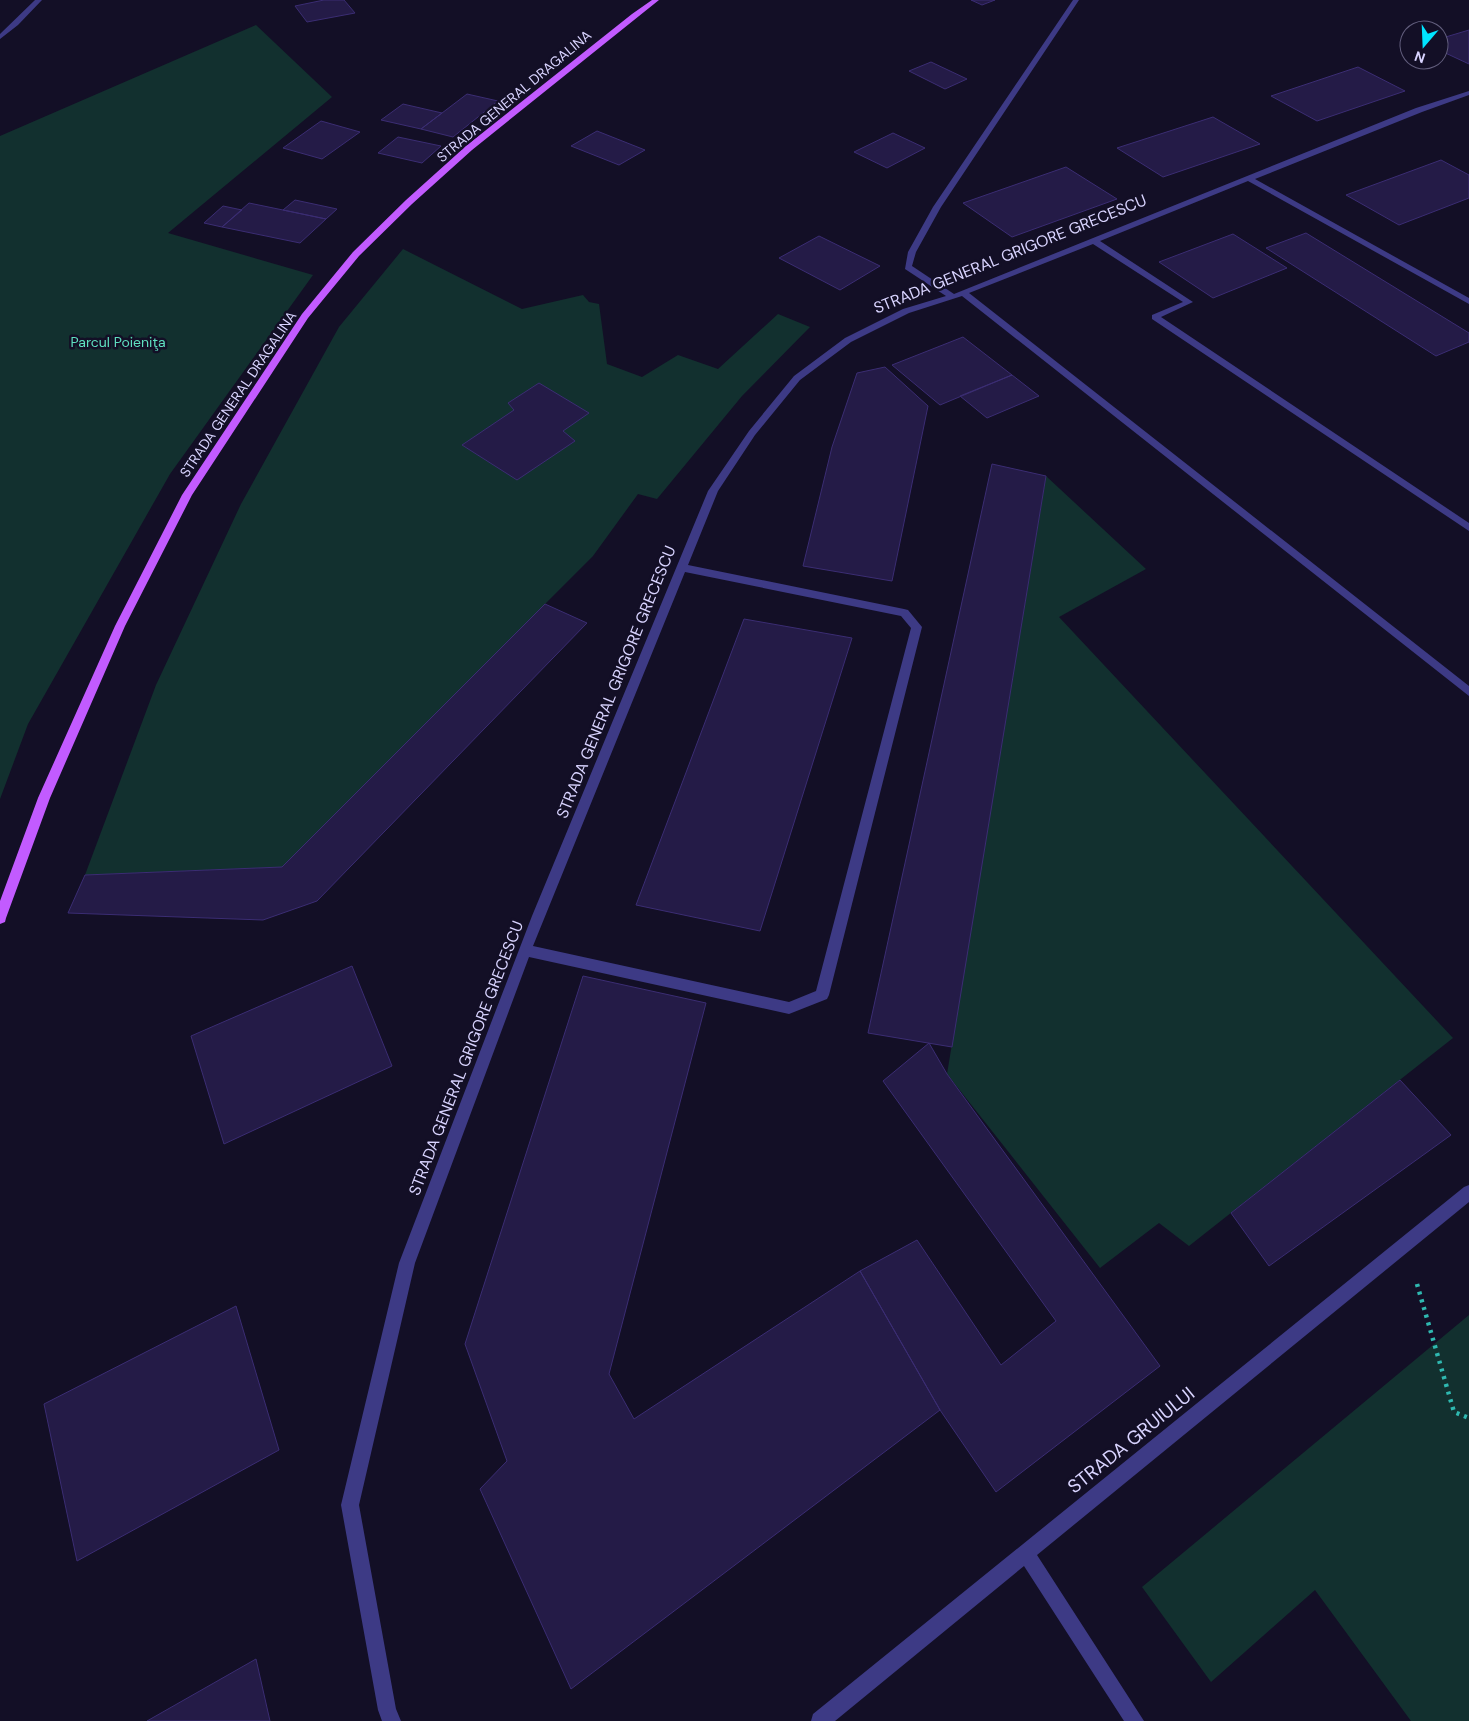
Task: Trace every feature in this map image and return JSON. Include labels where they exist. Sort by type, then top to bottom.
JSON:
[{"type":"main road","name":"STRADA GENERAL DRAGALINA","points":[[0,918],[44,798],[120,626],[187,495],[305,316],[356,254],[469,148],[634,15],[656,0]]},
{"type":"street","points":[[0,37],[16,24],[39,0]]},
{"type":"street","points":[[1076,0],[937,206],[912,252],[908,267],[957,294],[1469,692]]},
{"type":"street","name":"STRADA GENERAL GRIGORE GRECESCU","points":[[392,1721],[387,1710],[350,1505],[407,1264],[538,916],[713,491],[752,433],[797,378],[848,340],[906,311],[957,294],[1419,110],[1469,93]]},
{"type":"street","points":[[1248,178],[1469,301]]},
{"type":"street","points":[[1093,240],[1190,302],[1155,317],[1469,528]]},
{"type":"street","points":[[526,950],[789,1008],[822,995],[917,627],[904,613],[682,568]]},
{"type":"street","name":"STRADA GRUIULUI","points":[[820,1721],[1469,1192]]},
{"type":"street","points":[[1026,1553],[1135,1721]]},
{"type":"path","points":[[1405,1244],[1454,1412],[1469,1418]]},
{"type":"green space","name":"Parcul Poieniţa","points":[[256,25],[332,97],[168,233],[313,275],[170,474],[28,724],[0,799],[0,136]]},
{"type":"green space","points":[[403,249],[522,309],[583,295],[589,302],[599,304],[607,364],[642,377],[678,355],[718,369],[778,314],[810,327],[742,396],[657,499],[638,494],[593,556],[282,867],[85,875],[156,685],[241,504],[339,327]]},
{"type":"green space","points":[[1046,476],[1146,569],[1059,617],[1453,1038],[1189,1246],[1159,1223],[1100,1268],[947,1074]]},
{"type":"green space","points":[[1469,1315],[1469,1721],[1411,1721],[1315,1590],[1211,1682],[1142,1587]]},
{"type":"building","points":[[324,0],[344,0],[355,13],[307,22],[295,6]]},
{"type":"building","points":[[971,0],[995,0],[982,5]]},
{"type":"building","points":[[1469,30],[1469,64],[1449,55],[1449,36]]},
{"type":"building","points":[[931,62],[967,79],[945,89],[909,71]]},
{"type":"building","points":[[1358,67],[1405,91],[1317,121],[1271,96]]},
{"type":"building","points":[[467,94],[498,101],[453,137],[421,129]]},
{"type":"building","points":[[403,104],[442,113],[421,129],[381,120]]},
{"type":"building","points":[[1213,117],[1260,144],[1163,177],[1117,148]]},
{"type":"building","points":[[321,121],[360,132],[322,159],[283,148]]},
{"type":"building","points":[[597,131],[645,150],[619,165],[571,146]]},
{"type":"building","points":[[893,133],[925,148],[887,168],[854,152]]},
{"type":"building","points":[[398,137],[441,146],[422,163],[378,153]]},
{"type":"building","points":[[1441,160],[1469,175],[1469,198],[1399,225],[1346,195]]},
{"type":"building","points":[[1066,167],[1117,199],[1012,237],[963,203]]},
{"type":"building","points":[[295,200],[337,209],[326,219],[283,210]]},
{"type":"building","points":[[249,203],[326,219],[300,243],[222,227]]},
{"type":"building","points":[[223,206],[242,210],[222,227],[204,223]]},
{"type":"building","points":[[1306,233],[1469,333],[1469,342],[1436,356],[1266,248]]},
{"type":"building","points":[[1233,234],[1287,268],[1213,298],[1159,262]]},
{"type":"building","points":[[819,236],[880,266],[840,290],[779,258]]},
{"type":"building","points":[[963,337],[1012,375],[940,405],[892,365]]},
{"type":"building","points":[[885,367],[928,406],[892,581],[803,566],[832,447],[857,373]]},
{"type":"building","points":[[1012,375],[1039,396],[987,418],[960,396]]},
{"type":"building","points":[[539,383],[589,413],[563,431],[575,441],[517,480],[462,445],[514,410],[508,403]]},
{"type":"building","points":[[992,464],[1046,476],[952,1047],[868,1033]]},
{"type":"building","points":[[545,604],[587,623],[317,901],[263,920],[68,913],[85,875],[282,867]]},
{"type":"building","points":[[744,619],[852,638],[760,931],[636,905]]},
{"type":"building","points":[[352,966],[392,1066],[224,1144],[191,1036]]},
{"type":"building","points":[[583,976],[706,1003],[609,1374],[634,1419],[860,1271],[940,1410],[571,1689],[480,1489],[507,1461],[465,1344]]},
{"type":"building","points":[[929,1043],[947,1074],[1160,1366],[996,1492],[940,1410],[860,1271],[917,1240],[1001,1365],[1056,1321],[883,1081]]},
{"type":"building","points":[[1400,1080],[1451,1135],[1269,1266],[1231,1213]]},
{"type":"building","points":[[236,1306],[279,1450],[77,1561],[44,1404]]},
{"type":"building","points":[[256,1659],[270,1721],[147,1721]]}]
